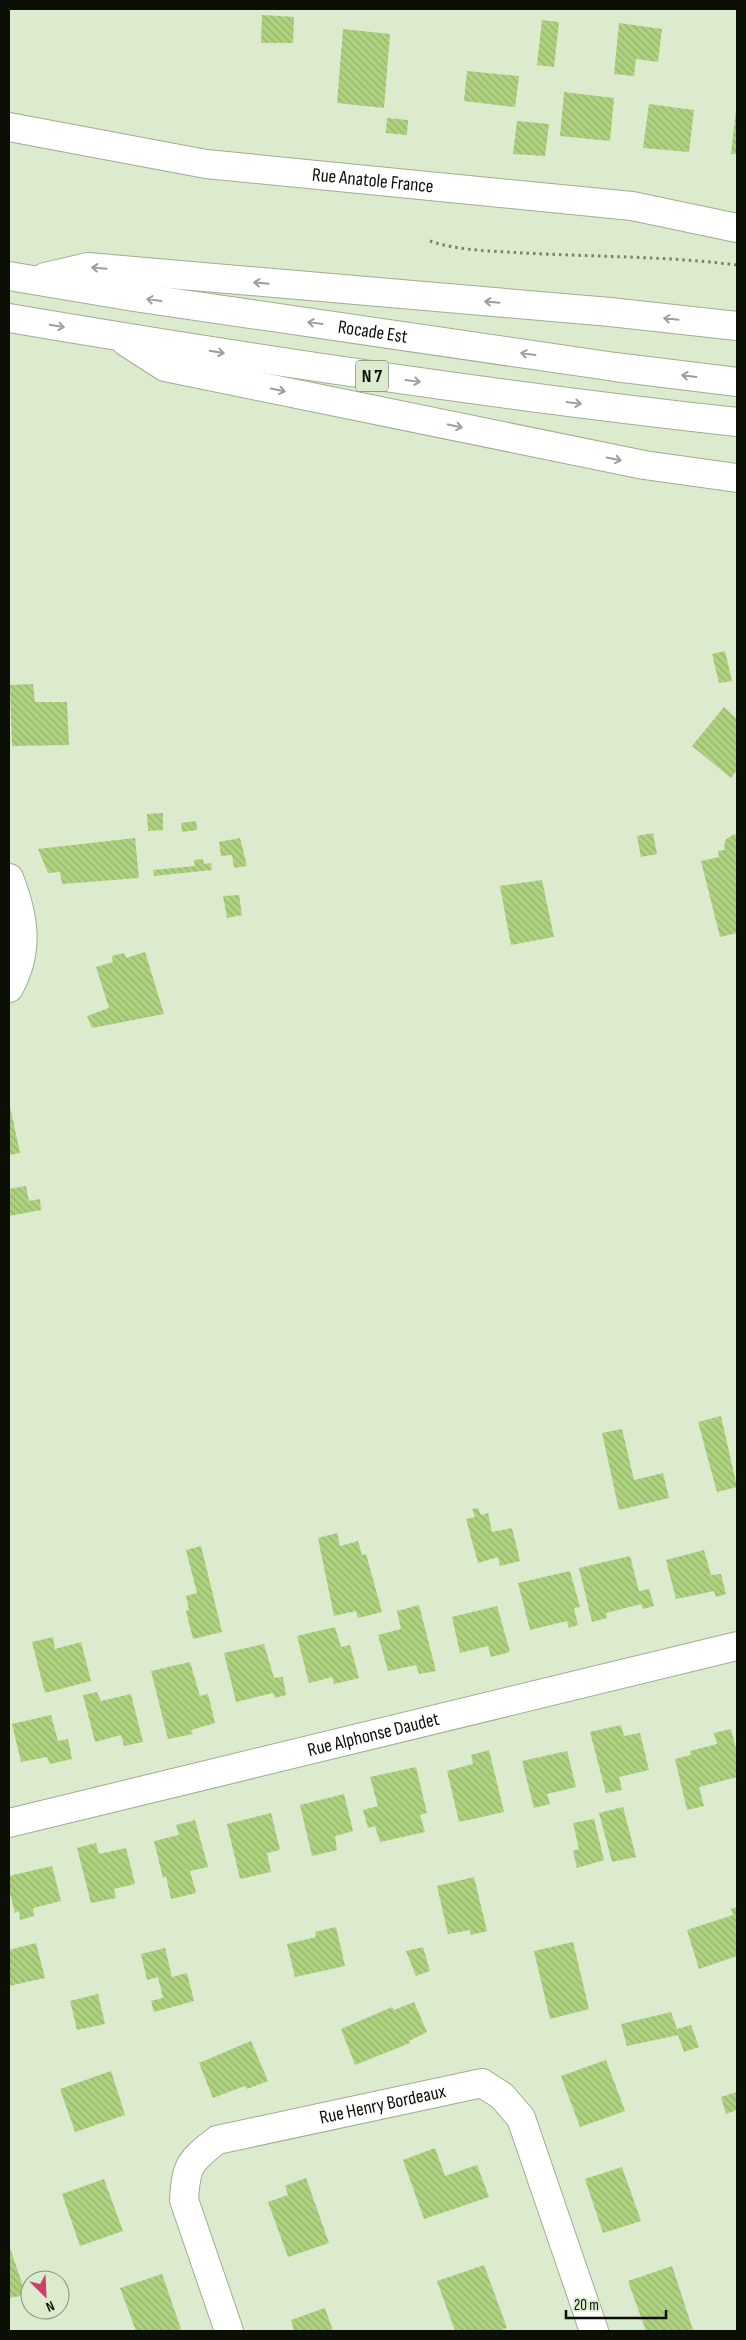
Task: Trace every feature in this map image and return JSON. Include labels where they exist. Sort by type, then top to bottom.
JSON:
[{"type":"main road","name":"Rue Anatole France","points":[[9,127],[206,164],[632,206],[737,228]]},
{"type":"main road","points":[[20,278],[88,267],[610,312],[737,326]]},
{"type":"main road","name":"Rocade Est","points":[[20,278],[134,297],[615,367],[737,382]]},
{"type":"main road","name":"N 7","points":[[9,318],[118,337],[388,378],[737,422]]},
{"type":"main road","points":[[118,337],[165,367],[644,465],[737,478]]},
{"type":"main road","points":[[9,878],[18,900],[24,945],[9,988]]},
{"type":"main road","name":"Rue Alphonse Daudet","points":[[9,1823],[737,1646]]},
{"type":"main road","name":"Rue Henry Bordeaux","points":[[229,2331],[184,2200],[185,2178],[193,2159],[217,2140],[482,2083],[502,2096],[521,2118],[594,2331]]},
{"type":"path","points":[[430,241],[445,246],[496,251],[599,257],[657,257],[737,265]]},
{"type":"building","points":[[262,15],[294,17],[293,43],[261,43]]},
{"type":"building","points":[[542,20],[559,22],[554,67],[537,65]]},
{"type":"building","points":[[619,23],[662,29],[658,62],[636,59],[634,76],[614,74]]},
{"type":"building","points":[[343,29],[390,34],[384,108],[337,103]]},
{"type":"building","points":[[467,71],[519,76],[515,107],[464,101]]},
{"type":"building","points":[[564,92],[614,98],[610,141],[560,136]]},
{"type":"building","points":[[649,104],[694,110],[689,152],[643,148]]},
{"type":"building","points":[[736,110],[737,154],[731,154]]},
{"type":"building","points":[[387,118],[408,120],[407,135],[386,133]]},
{"type":"building","points":[[517,121],[549,124],[545,156],[513,154]]},
{"type":"building","points":[[725,651],[732,681],[719,683],[712,654]]},
{"type":"building","points":[[33,684],[35,702],[67,702],[69,745],[12,746],[10,685]]},
{"type":"building","points":[[724,707],[737,719],[737,770],[731,778],[692,746]]},
{"type":"building","points":[[163,813],[163,830],[148,831],[147,814]]},
{"type":"building","points":[[196,821],[197,830],[182,832],[181,823]]},
{"type":"building","points":[[653,833],[657,854],[641,857],[637,836]]},
{"type":"building","points":[[734,834],[737,835],[737,933],[720,937],[701,861],[719,857],[718,851],[724,850],[725,840]]},
{"type":"building","points":[[135,838],[139,878],[62,884],[60,872],[48,873],[38,849]]},
{"type":"building","points":[[240,838],[247,866],[234,868],[232,855],[221,856],[219,842]]},
{"type":"building","points":[[203,859],[204,864],[211,863],[212,870],[154,876],[153,870],[195,866],[194,860]]},
{"type":"building","points":[[542,880],[554,937],[511,945],[500,886]]},
{"type":"building","points":[[239,895],[242,915],[227,918],[223,896]]},
{"type":"building","points":[[145,952],[164,1014],[92,1028],[87,1016],[109,1008],[96,967],[113,962],[112,956],[124,953],[126,958]]},
{"type":"building","points":[[9,1102],[20,1153],[9,1155]]},
{"type":"building","points":[[26,1186],[29,1201],[40,1199],[41,1210],[9,1216],[9,1189]]},
{"type":"building","points":[[721,1416],[737,1487],[717,1492],[698,1422]]},
{"type":"building","points":[[622,1429],[634,1480],[663,1473],[669,1498],[619,1510],[602,1433]]},
{"type":"building","points":[[478,1508],[481,1515],[488,1513],[492,1532],[512,1528],[520,1561],[500,1566],[498,1557],[478,1563],[466,1519],[475,1517],[472,1509]]},
{"type":"building","points":[[337,1533],[340,1546],[358,1541],[362,1555],[366,1554],[382,1612],[358,1618],[356,1611],[334,1616],[318,1538]]},
{"type":"building","points":[[201,1546],[222,1632],[193,1639],[186,1611],[189,1610],[186,1596],[197,1593],[186,1550]]},
{"type":"building","points":[[704,1550],[711,1575],[721,1574],[726,1594],[716,1597],[714,1591],[676,1599],[666,1560]]},
{"type":"building","points":[[630,1556],[639,1591],[649,1589],[654,1606],[643,1609],[641,1604],[606,1613],[607,1618],[592,1622],[579,1568]]},
{"type":"building","points":[[570,1571],[580,1607],[574,1608],[578,1625],[569,1628],[567,1621],[530,1630],[518,1583]]},
{"type":"building","points":[[419,1605],[436,1671],[419,1674],[416,1665],[388,1671],[378,1635],[401,1629],[397,1611]]},
{"type":"building","points":[[497,1606],[510,1652],[491,1657],[488,1646],[460,1653],[452,1617]]},
{"type":"building","points":[[335,1627],[341,1647],[350,1645],[359,1678],[334,1684],[332,1677],[309,1683],[297,1636]]},
{"type":"building","points":[[53,1637],[55,1649],[81,1642],[91,1681],[45,1693],[32,1642]]},
{"type":"building","points":[[264,1644],[274,1678],[283,1677],[286,1695],[275,1698],[273,1693],[236,1702],[224,1653]]},
{"type":"building","points":[[190,1662],[200,1696],[208,1694],[215,1723],[191,1730],[193,1734],[168,1739],[151,1671]]},
{"type":"building","points":[[97,1692],[101,1701],[131,1694],[143,1742],[124,1746],[121,1735],[95,1742],[83,1695]]},
{"type":"building","points":[[51,1715],[58,1741],[68,1739],[72,1759],[50,1764],[47,1757],[21,1762],[12,1724]]},
{"type":"building","points":[[621,1725],[624,1736],[640,1733],[649,1770],[619,1777],[622,1790],[606,1793],[590,1732]]},
{"type":"building","points":[[731,1729],[737,1753],[737,1777],[699,1787],[704,1806],[687,1810],[675,1759],[691,1755],[690,1751],[717,1744],[714,1733]]},
{"type":"building","points":[[489,1750],[504,1812],[459,1822],[447,1771],[473,1764],[471,1755]]},
{"type":"building","points":[[567,1751],[576,1787],[547,1794],[550,1804],[534,1808],[522,1761]]},
{"type":"building","points":[[416,1767],[427,1813],[420,1815],[425,1832],[380,1842],[375,1826],[368,1828],[363,1810],[378,1806],[370,1777]]},
{"type":"building","points":[[344,1794],[353,1831],[335,1836],[337,1850],[312,1856],[300,1805]]},
{"type":"building","points":[[623,1807],[636,1857],[612,1862],[599,1813]]},
{"type":"building","points":[[271,1813],[280,1850],[267,1853],[271,1872],[240,1879],[227,1824]]},
{"type":"building","points":[[594,1819],[604,1860],[577,1868],[573,1851],[579,1849],[573,1823]]},
{"type":"building","points":[[195,1820],[208,1867],[190,1871],[196,1893],[171,1899],[166,1876],[163,1878],[154,1841],[179,1835],[176,1825]]},
{"type":"building","points":[[96,1843],[99,1854],[126,1848],[135,1884],[114,1889],[116,1898],[91,1903],[77,1848]]},
{"type":"building","points":[[52,1866],[61,1901],[33,1908],[34,1916],[20,1920],[19,1911],[15,1913],[9,1890],[9,1876]]},
{"type":"building","points":[[474,1877],[487,1931],[471,1935],[470,1930],[448,1934],[437,1886]]},
{"type":"building","points":[[737,1907],[737,1956],[699,1969],[687,1930],[733,1915],[731,1909]]},
{"type":"building","points":[[336,1927],[345,1966],[295,1977],[287,1944],[316,1937],[315,1932]]},
{"type":"building","points":[[573,1942],[589,2009],[550,2019],[534,1951]]},
{"type":"building","points":[[36,1943],[45,1978],[9,1986],[9,1950]]},
{"type":"building","points":[[423,1947],[430,1971],[416,1976],[406,1951]]},
{"type":"building","points":[[165,1948],[172,1977],[187,1973],[194,2001],[154,2012],[151,2001],[163,1998],[158,1977],[147,1980],[141,1954]]},
{"type":"building","points":[[98,1994],[105,2024],[77,2030],[70,2001]]},
{"type":"building","points":[[414,2002],[427,2032],[409,2041],[410,2043],[355,2065],[341,2029],[392,2007],[394,2010]]},
{"type":"building","points":[[671,2012],[677,2029],[691,2025],[699,2047],[684,2052],[678,2035],[627,2046],[621,2024]]},
{"type":"building","points":[[251,2041],[268,2081],[247,2089],[245,2086],[213,2098],[199,2063]]},
{"type":"building","points":[[606,2060],[625,2111],[580,2127],[561,2076]]},
{"type":"building","points":[[111,2071],[125,2115],[75,2132],[60,2089]]},
{"type":"building","points":[[737,2092],[737,2110],[726,2114],[721,2097]]},
{"type":"building","points":[[435,2148],[445,2176],[477,2165],[489,2197],[424,2219],[403,2160]]},
{"type":"building","points":[[622,2167],[641,2221],[603,2233],[585,2179]]},
{"type":"building","points":[[306,2178],[329,2243],[288,2257],[268,2202],[288,2195],[285,2186]]},
{"type":"building","points":[[104,2179],[123,2231],[80,2246],[62,2194]]},
{"type":"building","points":[[9,2245],[20,2277],[20,2296],[9,2298]]},
{"type":"building","points":[[484,2265],[507,2328],[498,2331],[455,2331],[437,2281]]},
{"type":"building","points":[[672,2266],[693,2330],[646,2331],[628,2281]]},
{"type":"building","points":[[162,2274],[181,2329],[175,2331],[136,2331],[120,2288]]},
{"type":"building","points":[[325,2308],[333,2331],[294,2331],[291,2320]]}]
